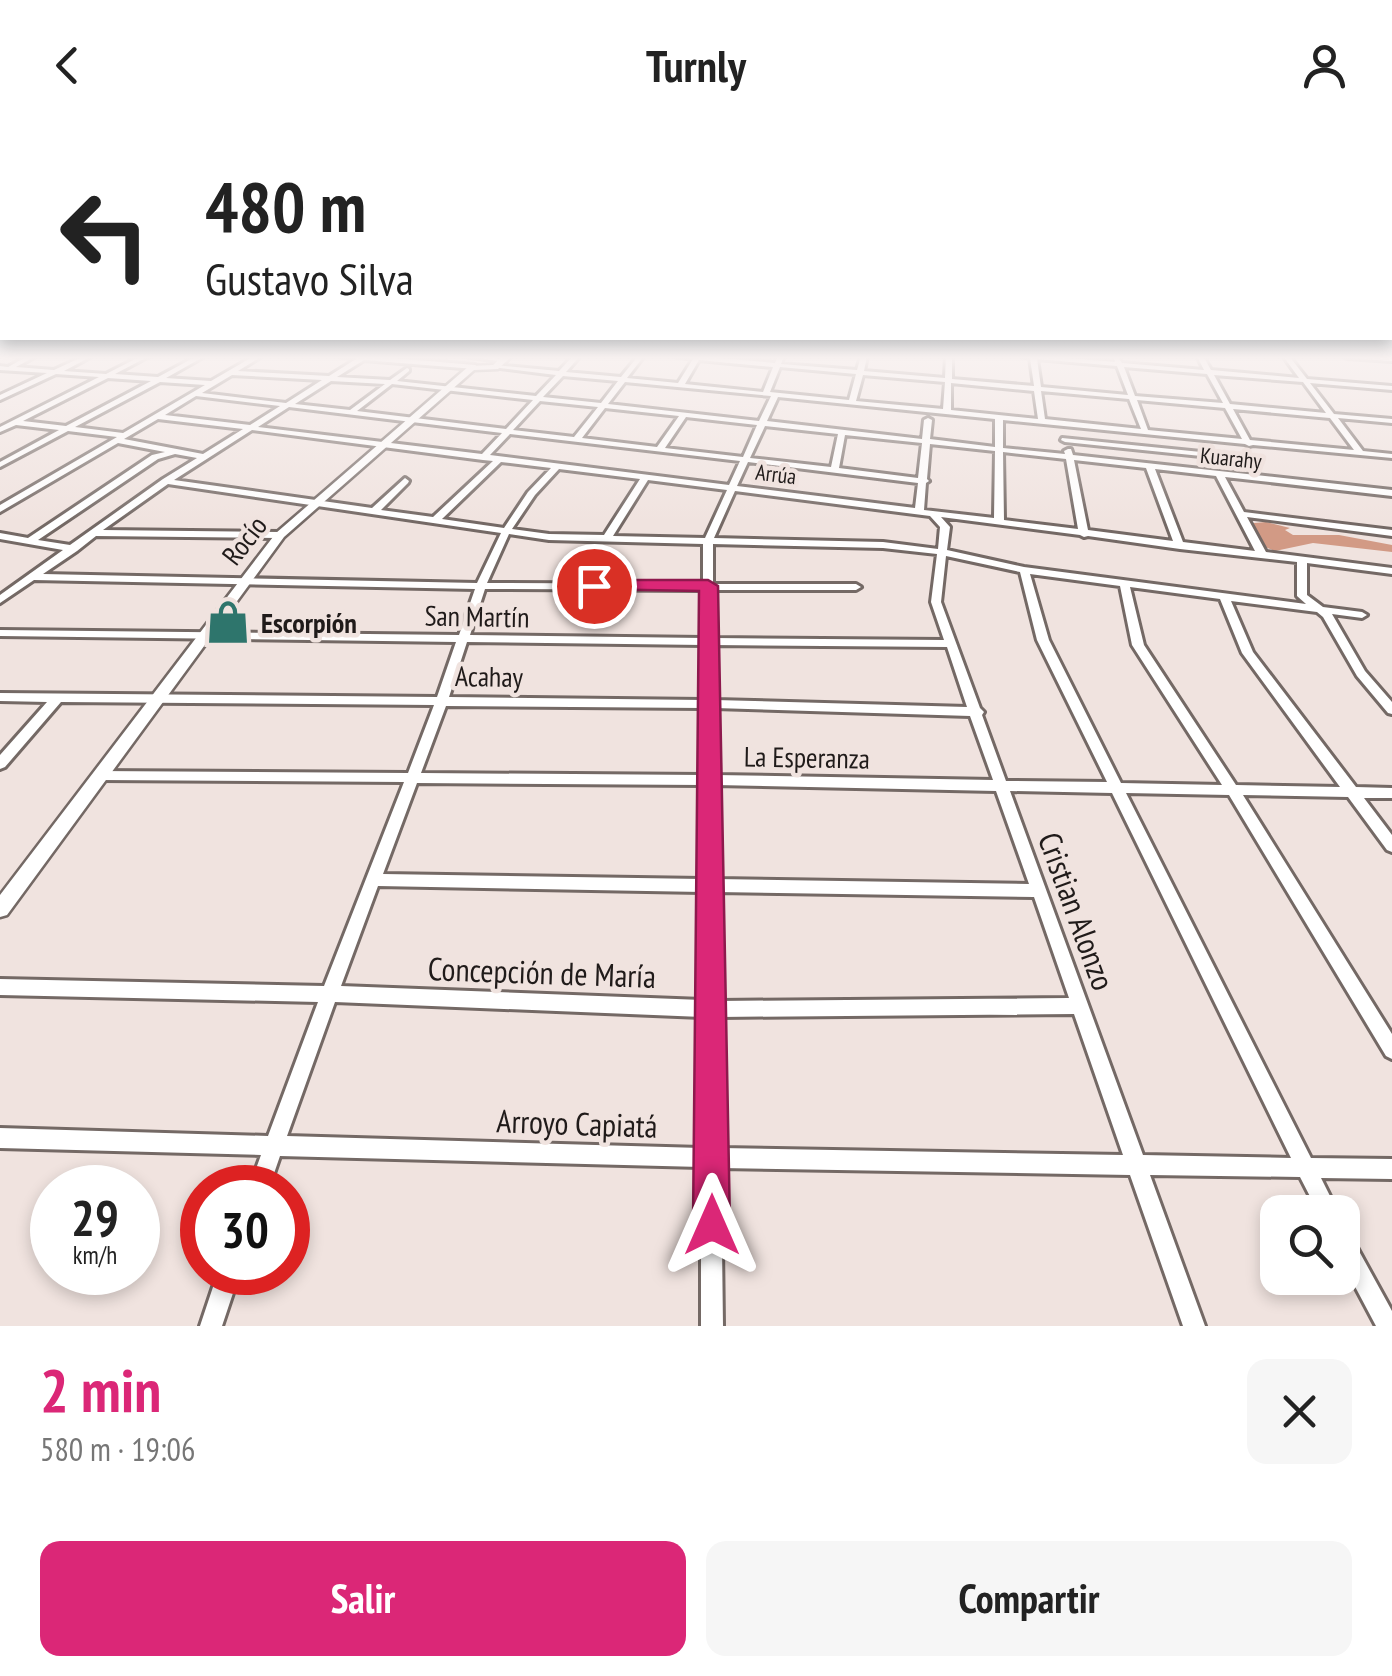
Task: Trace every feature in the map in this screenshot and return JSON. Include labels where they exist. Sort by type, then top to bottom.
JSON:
[{"type":"main road","name":"Rocío","points":[[0,910],[280,535],[419,412]]},
{"type":"street","points":[[0,430],[35,412]]},
{"type":"street","points":[[0,464],[99,412]]},
{"type":"street","points":[[0,508],[163,412]]},
{"type":"street","points":[[0,600],[273,412]]},
{"type":"street","points":[[353,412],[925,481]]},
{"type":"street","points":[[482,458],[524,412]]},
{"type":"street","points":[[576,440],[598,412]]},
{"type":"street","name":"Kuarahy","points":[[655,412],[1392,492]]},
{"type":"street","points":[[712,1326],[708,541],[763,424],[764,412]]},
{"type":"street","points":[[935,412],[1392,456]]},
{"type":"street","points":[[1040,412],[1042,422]]},
{"type":"street","points":[[1138,412],[1146,433]]},
{"type":"street","points":[[1230,412],[1249,444]]},
{"type":"street","points":[[1288,412],[1392,421]]},
{"type":"street","points":[[1329,412],[1361,453]]},
{"type":"street","points":[[659,450],[684,415]]},
{"type":"street","name":"Arrúa","points":[[156,416],[1392,571]]},
{"type":"street","points":[[999,418],[999,523]]},
{"type":"street","points":[[0,420],[118,438],[157,454]]},
{"type":"street","points":[[926,514],[928,420]]},
{"type":"street","points":[[1061,424],[1084,534]]},
{"type":"street","points":[[834,470],[842,432]]},
{"type":"street","points":[[1065,440],[1201,454]]},
{"type":"street","points":[[30,541],[157,454],[204,457]]},
{"type":"street","points":[[434,521],[498,460]]},
{"type":"street","points":[[1147,466],[1176,545]]},
{"type":"street","points":[[267,1165],[442,700],[480,586],[504,530],[556,467]]},
{"type":"street","points":[[1219,474],[1263,556]]},
{"type":"street","points":[[608,537],[645,478]]},
{"type":"street","points":[[373,512],[406,481]]},
{"type":"street","points":[[166,482],[549,536],[828,542],[944,553],[1024,570],[1362,615]]},
{"type":"street","name":"Cristian Alonzo","points":[[926,514],[944,527],[936,602],[1194,1326]]},
{"type":"street","points":[[1240,514],[1392,533]]},
{"type":"street","points":[[95,533],[280,535]]},
{"type":"street","points":[[0,536],[74,549]]},
{"type":"street","points":[[1302,561],[1302,596],[1320,609],[1361,673],[1392,710]]},
{"type":"street","points":[[1024,570],[1043,640],[1319,1195]]},
{"type":"street","points":[[34,577],[480,586],[856,587]]},
{"type":"street","points":[[1128,584],[1138,645],[1234,792],[1392,1050]]},
{"type":"street","points":[[1224,596],[1248,653],[1392,846]]},
{"type":"street","name":"San Martín","points":[[0,633],[952,644]]},
{"type":"street","name":"Acahay","points":[[0,697],[709,704],[978,712]]},
{"type":"street","points":[[0,764],[57,698]]},
{"type":"street","name":"La Esperanza","points":[[100,775],[711,780],[1392,793]]},
{"type":"street","points":[[372,880],[1040,891]]},
{"type":"street","name":"Concepción de María","points":[[0,986],[710,1009],[1081,1006]]},
{"type":"street","name":"Arroyo Capiatá","points":[[0,1138],[712,1158],[1392,1169]]},
{"type":"street","points":[[1360,1274],[1388,1326]]},
{"type":"street","points":[[211,1326],[222,1295]]},
{"type":"shaded area","points":[[1266,522],[1290,528],[1285,530],[1293,535],[1339,535],[1392,545],[1392,552],[1313,543],[1275,551],[1242,530],[1243,524]]},
{"type":"place","name":"Escorpión","points":[[228,622]]},
{"type":"route","points":[[594,586],[708,586],[712,1225]]}]
